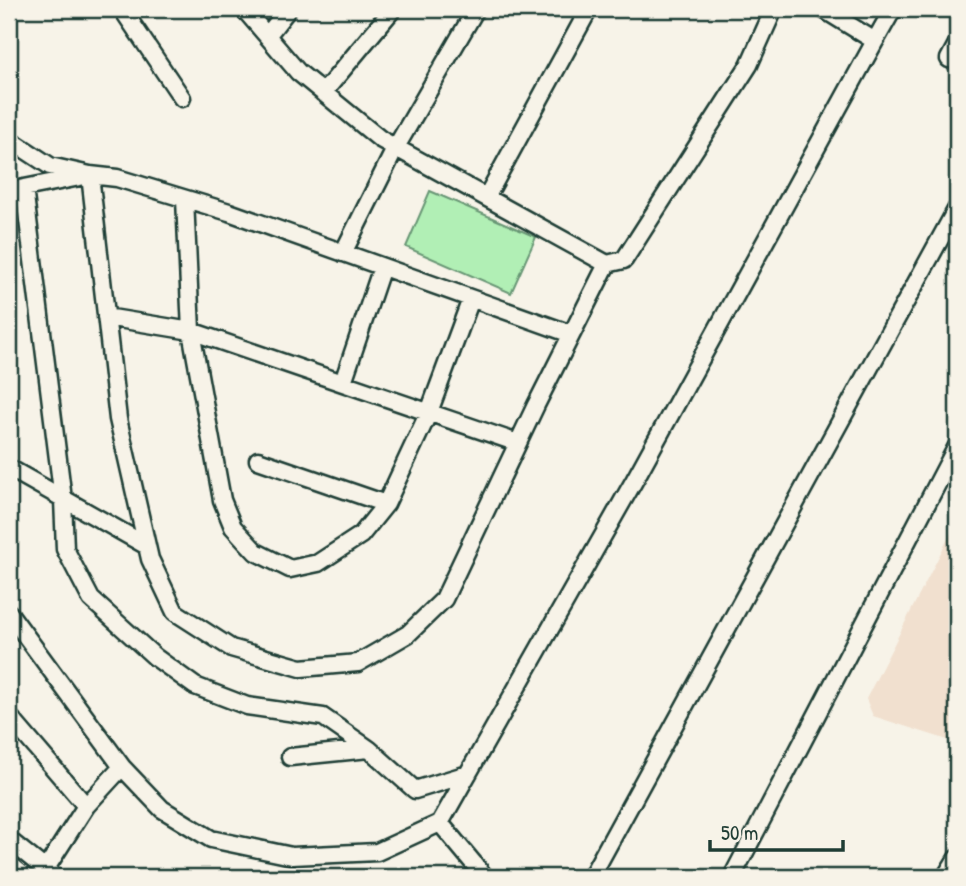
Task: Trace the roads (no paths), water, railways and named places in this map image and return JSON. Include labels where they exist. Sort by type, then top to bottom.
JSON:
[{"type":"street","points":[[122,9],[182,98]]},
{"type":"street","points":[[244,9],[298,72],[380,139],[607,264],[624,260],[649,223],[749,65],[774,9]]},
{"type":"street","points":[[267,36],[288,9]]},
{"type":"street","points":[[323,93],[393,9]]},
{"type":"street","points":[[343,253],[396,147],[476,9]]},
{"type":"street","points":[[487,196],[589,9]]},
{"type":"street","points":[[823,9],[875,41]]},
{"type":"street","points":[[9,613],[121,767],[162,809],[211,839],[292,856],[377,852],[440,823],[634,481],[893,9]]},
{"type":"street","points":[[949,60],[957,44]]},
{"type":"street","points":[[9,139],[50,166],[117,178],[185,199],[571,334]]},
{"type":"street","points":[[90,175],[118,419],[150,559],[175,612],[231,648],[301,668],[358,663],[408,634],[444,599],[607,264]]},
{"type":"street","points":[[90,175],[17,190],[63,499],[65,549],[91,599],[155,657],[195,687],[247,706],[290,710],[323,717],[369,749],[415,790],[468,774]]},
{"type":"street","points":[[185,199],[191,331],[222,500],[233,527],[256,552],[290,569],[318,563],[361,535],[386,504],[429,412],[471,299]]},
{"type":"street","points":[[591,877],[957,208]]},
{"type":"street","points":[[342,382],[382,267]]},
{"type":"street","points":[[106,317],[191,331],[518,443]]},
{"type":"street","points":[[732,877],[957,446]]},
{"type":"street","points":[[258,460],[386,504]]},
{"type":"street","points":[[9,468],[147,546]]},
{"type":"street","points":[[9,716],[86,806]]},
{"type":"street","points":[[290,757],[369,749]]},
{"type":"street","points":[[9,840],[50,874],[86,806],[121,767]]},
{"type":"street","points":[[440,823],[485,877]]},
{"type":"street","points":[[945,877],[957,858]]}]
